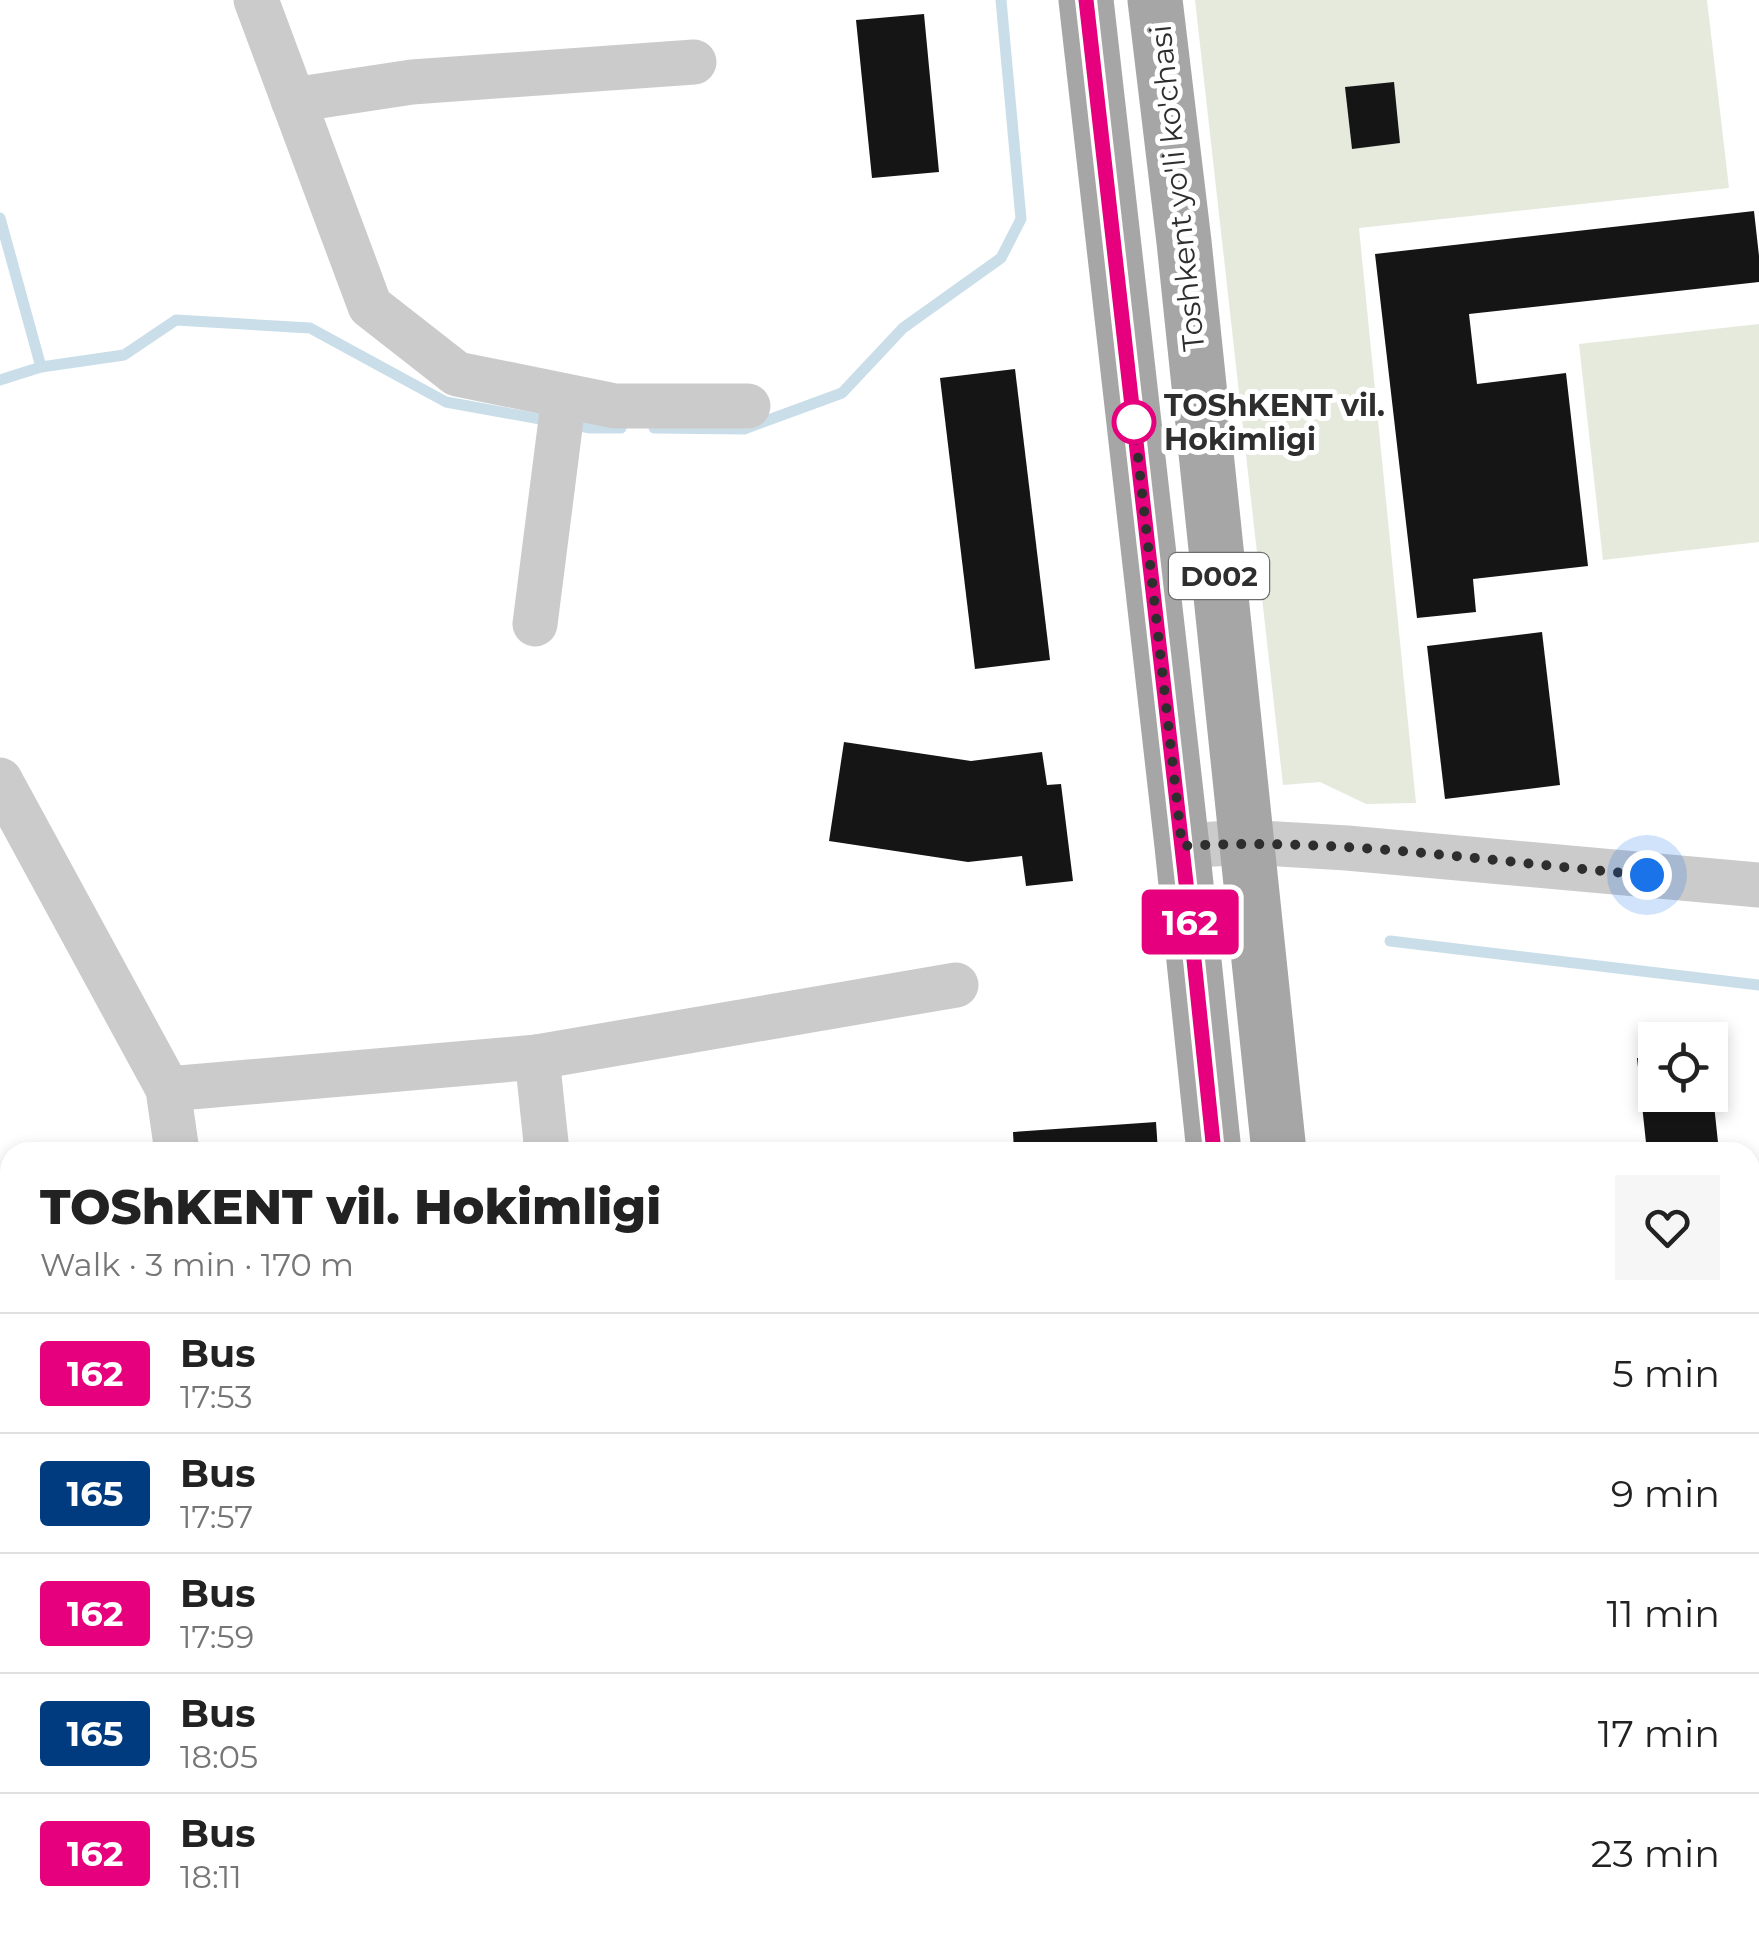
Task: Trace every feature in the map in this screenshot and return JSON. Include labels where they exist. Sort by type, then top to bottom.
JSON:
[{"type":"main road","name":"D002","points":[[1086,0],[1213,1142]]},
{"type":"main road","name":"Toshkent yo'li ko'chasi","points":[[1155,0],[1184,242],[1277,1142]]},
{"type":"street","points":[[256,0],[370,306],[457,374],[561,413],[615,406],[748,406]]},
{"type":"street","points":[[293,100],[412,82],[694,62]]},
{"type":"street","points":[[535,624],[561,413]]},
{"type":"street","points":[[0,780],[168,1089],[176,1142]]},
{"type":"street","points":[[1182,846],[1246,842],[1348,848],[1759,886]]},
{"type":"street","points":[[168,1089],[536,1057],[956,985]]},
{"type":"street","points":[[536,1057],[546,1142]]},
{"type":"shaded area","points":[[1195,0],[1707,0],[1729,188],[1359,228],[1416,803],[1366,804],[1320,782],[1283,785]]},
{"type":"shaded area","points":[[1759,324],[1759,542],[1603,560],[1579,344]]},
{"type":"building","points":[[924,14],[939,172],[872,178],[856,20]]},
{"type":"building","points":[[1394,82],[1400,143],[1352,149],[1345,87]]},
{"type":"building","points":[[1754,211],[1759,282],[1469,314],[1477,384],[1566,373],[1588,566],[1473,579],[1476,612],[1417,618],[1375,254]]},
{"type":"building","points":[[1015,369],[1050,660],[975,669],[940,378]]},
{"type":"building","points":[[1542,632],[1560,785],[1445,799],[1427,646]]},
{"type":"building","points":[[844,742],[971,761],[1042,752],[1047,785],[1061,784],[1073,881],[1026,886],[1022,856],[968,862],[829,841]]},
{"type":"building","points":[[1643,1112],[1715,1112],[1718,1142],[1646,1142]]},
{"type":"building","points":[[1156,1122],[1157,1142],[1014,1142],[1013,1132]]},
{"type":"waterway","points":[[654,428],[744,429],[842,393],[903,328],[1001,258],[1021,219],[1001,0]]},
{"type":"waterway","points":[[0,218],[41,367]]},
{"type":"waterway","points":[[0,380],[41,367],[124,355],[176,320],[310,328],[446,402],[551,421]]},
{"type":"waterway","points":[[570,424],[621,428]]},
{"type":"waterway","points":[[1390,941],[1759,985]]},
{"type":"bus line","name":"162","points":[[1086,0],[1213,1142]]},
{"type":"place","name":"TOShKENT vil. Hokimligi","points":[[1134,422]]},
{"type":"route","points":[[1134,422],[1182,846],[1246,842],[1348,848],[1647,875]]}]
